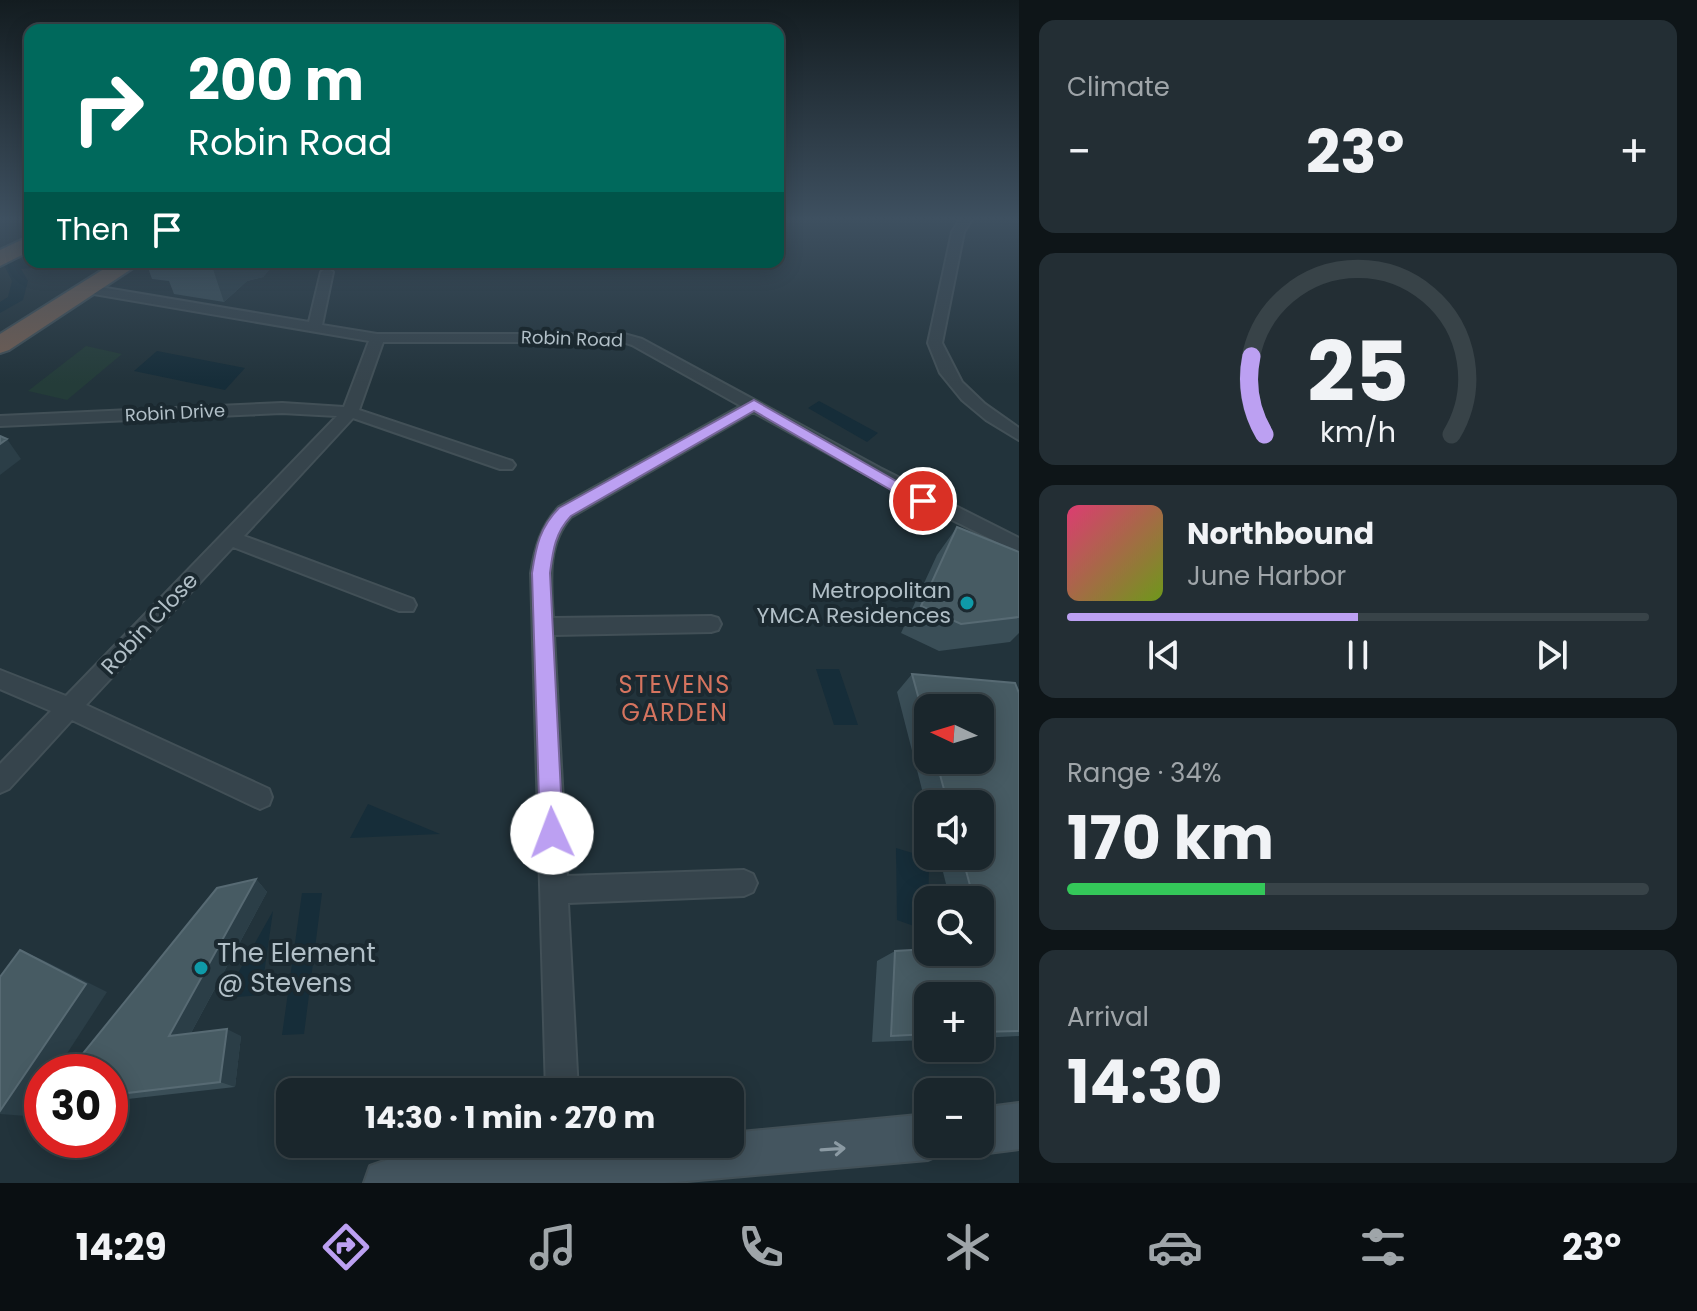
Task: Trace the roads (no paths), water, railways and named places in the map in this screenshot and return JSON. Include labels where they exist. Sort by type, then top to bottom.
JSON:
[{"type":"highway","points":[[0,345],[112,274]]},
{"type":"main road","points":[[994,1129],[1019,1126]]},
{"type":"main road","points":[[419,1182],[565,1164],[780,1153],[886,1145],[914,1140]]},
{"type":"street","points":[[315,327],[327,274]]},
{"type":"street","points":[[949,274],[935,343],[944,368],[966,397],[1019,435]]},
{"type":"street","name":"Robin Road","points":[[88,289],[377,338],[624,338],[754,405],[923,501],[1019,546]]},
{"type":"street","name":"Robin Close","points":[[0,781],[350,412],[377,338]]},
{"type":"street","points":[[561,1078],[541,573],[545,545],[557,519],[754,405]]},
{"type":"street","name":"Robin Drive","points":[[0,421],[282,408],[350,412]]},
{"type":"street","points":[[350,412],[506,465]]},
{"type":"street","points":[[229,538],[406,605]]},
{"type":"street","points":[[543,627],[711,624]]},
{"type":"street","points":[[0,679],[260,797]]},
{"type":"street","points":[[554,890],[744,883]]},
{"type":"water","points":[[157,351],[245,368],[225,390],[134,371]]},
{"type":"water","points":[[819,401],[878,433],[867,442],[808,408]]},
{"type":"water","points":[[816,669],[839,669],[858,725],[834,725]]},
{"type":"water","points":[[368,804],[440,834],[350,838]]},
{"type":"water","points":[[896,848],[914,853],[914,870],[929,870],[929,886],[914,886],[914,926],[897,920]]},
{"type":"water","points":[[302,893],[322,893],[304,1034],[282,1035]]},
{"type":"water","points":[[273,911],[261,995],[224,998]]},
{"type":"waterway","points":[[0,308],[15,300],[20,281],[17,274]]},
{"type":"place","name":"Metropolitan YMCA Residences","points":[[967,603]]},
{"type":"place","name":"The Element @ Stevens","points":[[201,968]]},
{"type":"district","name":"STEVENS GARDEN","points":[[675,699]]}]
